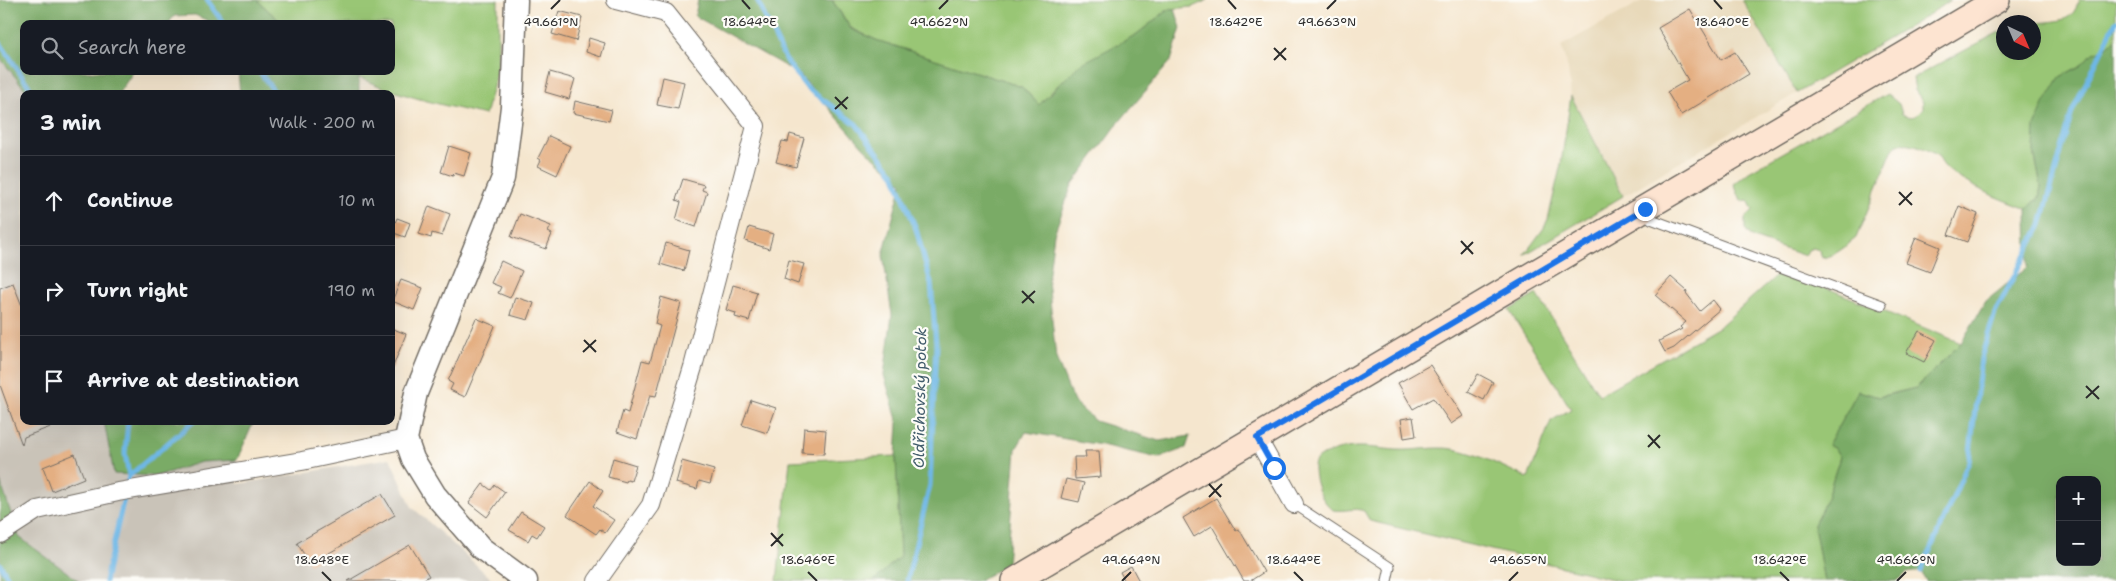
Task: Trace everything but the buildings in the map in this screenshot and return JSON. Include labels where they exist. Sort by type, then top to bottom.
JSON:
[{"type":"main road","points":[[1014,581],[1997,0]]},
{"type":"street","points":[[516,0],[512,107],[503,178],[416,394],[406,439],[412,459],[435,495],[481,548],[526,581]]},
{"type":"street","points":[[597,581],[651,505],[693,367],[756,126],[666,13],[616,0]]},
{"type":"street","points":[[1257,438],[1294,504]]},
{"type":"street","points":[[2,532],[37,510],[118,492],[302,461],[406,439]]},
{"type":"lane","points":[[1645,209],[1651,219],[1882,306]]},
{"type":"lane","points":[[1294,504],[1390,567],[1387,581]]},
{"type":"shaded area","points":[[1644,0],[1742,0],[1797,93],[1623,196],[1571,96],[1568,69],[1561,46]]},
{"type":"shaded area","points":[[0,58],[26,90],[20,90],[20,425],[105,425],[114,474],[157,476],[201,462],[237,460],[238,484],[390,458],[412,507],[494,581],[79,581],[19,537],[0,481]]},
{"type":"green space","points":[[0,0],[257,0],[279,20],[206,20],[195,15],[174,16],[171,20],[20,20],[20,75],[131,75],[121,90],[26,90],[0,58]]},
{"type":"green space","points":[[257,0],[498,0],[498,69],[485,115],[397,92],[354,75],[395,75],[395,20],[279,20]]},
{"type":"green space","points":[[698,0],[832,0],[851,29],[876,40],[1022,87],[1039,105],[1079,65],[1137,34],[1169,9],[1175,9],[1181,28],[1171,61],[1120,121],[1072,185],[1054,234],[1048,280],[1056,358],[1074,402],[1095,421],[1159,441],[1190,436],[1186,448],[1158,458],[1101,445],[1026,432],[1016,449],[1007,565],[977,581],[874,581],[900,556],[896,456],[898,423],[884,375],[892,315],[883,255],[902,183],[864,148],[799,74],[695,16]]},
{"type":"green space","points":[[832,0],[1208,0],[1192,7],[1169,9],[1137,34],[1062,81],[1039,105],[1022,87],[876,40],[851,28]]},
{"type":"green space","points":[[1742,0],[1950,0],[1924,18],[1797,93]]},
{"type":"green space","points":[[2079,0],[2116,0],[2116,39],[2103,49],[2092,54],[2080,66],[2060,77],[2034,152],[2041,186],[2039,198],[2027,209],[1964,181],[1952,173],[1939,157],[1919,146],[1897,144],[1892,151],[1856,238],[1844,248],[1822,258],[1819,250],[1813,248],[1808,250],[1805,256],[1753,238],[1745,229],[1745,219],[1753,210],[1748,200],[1741,201],[1734,184],[1749,172],[1887,94],[1899,104],[1902,114],[1911,117],[1916,115],[1923,109],[1923,102],[1915,90],[1913,78],[1996,34],[1996,60],[2041,60],[2041,23],[2067,18],[2076,8]]},
{"type":"green space","points":[[2116,39],[2116,581],[1926,581],[1921,571],[1907,573],[1896,581],[1824,581],[1814,525],[1827,498],[1840,457],[1835,449],[1828,445],[1858,391],[1879,397],[1916,388],[1961,343],[1986,301],[2028,267],[2027,209],[2039,198],[2041,186],[2034,152],[2035,126],[2044,104],[2060,77],[2080,66],[2092,54],[2103,49]]},
{"type":"green space","points":[[238,75],[353,75],[359,78],[359,90],[240,90]]},
{"type":"green space","points":[[1571,96],[1623,196],[1524,255],[1544,228],[1548,219],[1561,164]]},
{"type":"green space","points":[[1783,270],[1961,343],[1916,388],[1878,397],[1858,391],[1828,445],[1835,449],[1840,457],[1827,498],[1814,525],[1824,581],[1621,581],[1370,521],[1364,511],[1356,509],[1333,510],[1319,492],[1314,466],[1316,461],[1325,454],[1355,447],[1396,450],[1453,449],[1482,457],[1528,478],[1551,421],[1571,409],[1509,310],[1537,294],[1599,395],[1720,326]]},
{"type":"green space","points":[[105,425],[252,425],[237,460],[201,462],[157,476],[114,474]]},
{"type":"green space","points":[[896,456],[900,557],[874,581],[777,581],[790,461]]},
{"type":"green space","points":[[0,481],[19,537],[79,581],[0,581]]},
{"type":"waterway","points":[[207,0],[221,20]]},
{"type":"waterway","name":"Oldřichovský potok","points":[[757,0],[786,61],[807,88],[856,124],[894,174],[916,229],[931,283],[936,344],[930,485],[907,581]]},
{"type":"waterway","points":[[1921,571],[1969,461],[1981,358],[1995,313],[2041,225],[2072,112],[2116,21]]},
{"type":"waterway","points":[[0,43],[20,73]]},
{"type":"waterway","points":[[21,75],[31,90]]},
{"type":"waterway","points":[[262,75],[273,90]]},
{"type":"waterway","points":[[105,581],[129,476],[125,453],[128,425]]},
{"type":"waterway","points":[[129,476],[189,425]]},
{"type":"waterway","points":[[0,564],[10,581]]},
{"type":"route","points":[[1274,468],[1257,438],[1645,209]]}]
